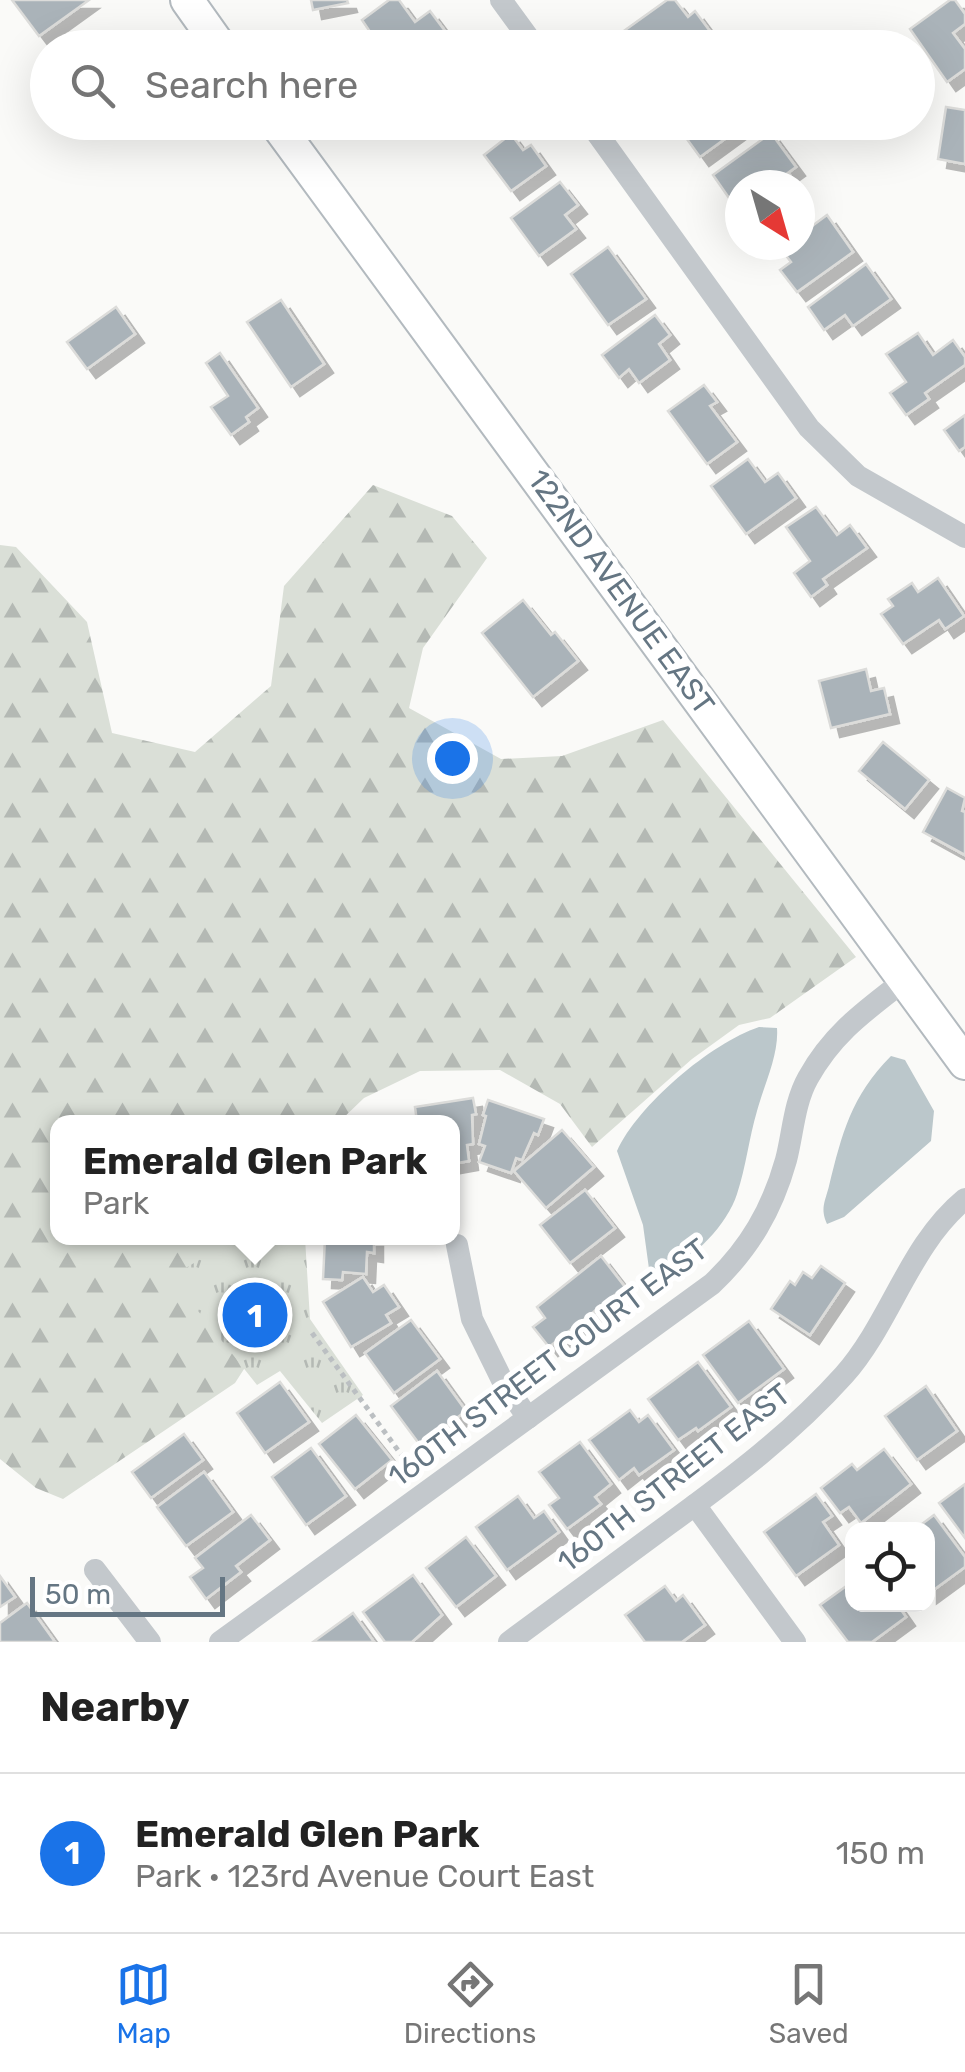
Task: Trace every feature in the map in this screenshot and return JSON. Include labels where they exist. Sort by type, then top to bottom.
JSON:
[{"type":"main road","points":[[187,0],[208,30]]},
{"type":"main road","name":"122ND AVENUE EAST","points":[[288,140],[965,1063]]},
{"type":"street","points":[[501,0],[523,30]]},
{"type":"street","points":[[602,140],[808,428],[858,476],[965,537]]},
{"type":"street","name":"160TH STREET COURT EAST","points":[[220,1642],[712,1284],[737,1260],[758,1231],[773,1197],[805,1082],[844,1027],[905,980]]},
{"type":"street","name":"160TH STREET EAST","points":[[509,1642],[771,1448],[848,1371],[926,1244],[965,1200]]},
{"type":"street","points":[[457,1245],[472,1320],[502,1380],[528,1418]]},
{"type":"street","points":[[695,1505],[795,1642]]},
{"type":"street","points":[[94,1570],[150,1642]]},
{"type":"path","points":[[312,1332],[428,1490]]},
{"type":"green space","points":[[373,485],[452,516],[487,558],[423,648],[409,708],[501,759],[562,756],[663,720],[856,957],[770,1018],[739,1025],[692,1059],[592,1147],[560,1104],[500,1070],[420,1071],[364,1098],[346,1115],[50,1115],[50,1245],[274,1245],[264,1338],[235,1383],[63,1499],[36,1488],[0,1459],[0,545],[16,547],[87,622],[112,733],[195,752],[271,686],[284,586]]},
{"type":"green space","points":[[224,1245],[305,1245],[310,1319],[363,1395],[322,1423],[280,1371],[257,1385],[171,1277]]},
{"type":"shaded area","points":[[759,1027],[777,1028],[776,1049],[732,1207],[714,1233],[690,1256],[650,1276],[643,1225],[617,1151],[641,1114],[678,1078],[720,1047]]},
{"type":"shaded area","points":[[891,1056],[905,1060],[934,1111],[931,1141],[844,1217],[827,1224],[824,1205],[850,1116],[866,1086]]},
{"type":"building","points":[[12,0],[89,0],[47,30],[34,30]]},
{"type":"building","points":[[311,0],[347,0],[348,3],[313,10]]},
{"type":"building","points":[[389,0],[399,0],[415,22],[430,11],[444,30],[369,30],[362,20]]},
{"type":"building","points":[[667,0],[675,0],[688,17],[695,11],[709,30],[625,30]]},
{"type":"building","points":[[955,0],[965,14],[965,24],[953,33],[965,49],[965,69],[947,82],[935,65],[935,30],[910,29]]},
{"type":"building","points":[[946,107],[965,110],[965,164],[938,159]]},
{"type":"building","points":[[503,140],[516,140],[523,150],[531,145],[546,166],[511,191],[484,155]]},
{"type":"building","points":[[688,140],[723,140],[700,157]]},
{"type":"building","points":[[761,140],[776,140],[796,167],[725,170],[725,192],[713,175]]},
{"type":"building","points":[[560,182],[578,205],[565,215],[576,229],[539,256],[511,218]]},
{"type":"building","points":[[827,215],[853,252],[797,292],[780,270],[789,260],[815,260],[815,224]]},
{"type":"building","points":[[608,247],[646,299],[608,325],[571,274]]},
{"type":"building","points":[[866,264],[891,299],[853,326],[845,315],[824,330],[808,307]]},
{"type":"building","points":[[281,300],[324,364],[291,387],[247,322]]},
{"type":"building","points":[[116,307],[135,334],[87,369],[67,342]]},
{"type":"building","points":[[655,315],[670,335],[659,344],[670,360],[639,383],[629,369],[619,378],[602,355]]},
{"type":"building","points":[[918,333],[933,355],[953,340],[965,357],[965,365],[925,393],[929,399],[906,415],[890,393],[906,382],[886,354]]},
{"type":"building","points":[[220,353],[258,408],[246,417],[249,422],[231,435],[211,407],[228,396],[206,363]]},
{"type":"building","points":[[704,385],[717,402],[710,406],[737,442],[707,464],[668,411]]},
{"type":"building","points":[[965,415],[965,447],[959,451],[944,430]]},
{"type":"building","points":[[748,459],[765,482],[778,473],[796,498],[746,534],[711,486]]},
{"type":"building","points":[[816,507],[837,535],[850,525],[867,548],[823,579],[827,585],[811,597],[794,573],[810,561],[786,527]]},
{"type":"building","points":[[938,578],[964,616],[945,629],[939,620],[903,644],[881,614],[893,606],[888,599],[912,583],[918,592]]},
{"type":"building","points":[[523,600],[578,661],[533,697],[482,633]]},
{"type":"building","points":[[866,669],[871,691],[884,688],[890,714],[831,728],[819,681]]},
{"type":"building","points":[[883,742],[929,780],[905,809],[859,771]]},
{"type":"building","points":[[947,788],[965,798],[965,855],[923,832]]},
{"type":"building","points":[[473,1098],[476,1114],[472,1115],[473,1144],[467,1145],[469,1161],[460,1163],[460,1115],[416,1115],[415,1107]]},
{"type":"building","points":[[488,1100],[544,1119],[522,1160],[516,1158],[511,1173],[479,1162],[485,1146],[479,1144]]},
{"type":"building","points":[[562,1130],[594,1167],[546,1208],[514,1171]]},
{"type":"building","points":[[585,1190],[615,1228],[570,1263],[540,1225]]},
{"type":"building","points":[[325,1245],[374,1245],[374,1253],[367,1252],[366,1274],[343,1272],[342,1280],[323,1279]]},
{"type":"building","points":[[601,1256],[625,1287],[549,1347],[533,1327],[545,1318],[537,1307]]},
{"type":"building","points":[[821,1266],[845,1283],[810,1335],[771,1309],[790,1281],[795,1285],[803,1272],[812,1278]]},
{"type":"building","points":[[363,1277],[373,1292],[384,1285],[399,1307],[386,1315],[391,1323],[351,1347],[323,1302]]},
{"type":"building","points":[[411,1320],[440,1359],[394,1393],[365,1353]]},
{"type":"building","points":[[749,1321],[784,1369],[738,1403],[703,1355]]},
{"type":"building","points":[[698,1362],[731,1407],[678,1440],[648,1399]]},
{"type":"building","points":[[437,1371],[466,1411],[420,1445],[391,1406]]},
{"type":"building","points":[[280,1382],[309,1422],[265,1453],[237,1413]]},
{"type":"building","points":[[926,1386],[957,1431],[917,1460],[885,1416]]},
{"type":"building","points":[[630,1410],[639,1422],[648,1415],[674,1450],[639,1475],[634,1468],[619,1480],[589,1440]]},
{"type":"building","points":[[356,1415],[392,1460],[355,1489],[319,1444]]},
{"type":"building","points":[[184,1434],[203,1460],[151,1498],[132,1472]]},
{"type":"building","points":[[580,1442],[611,1484],[595,1497],[601,1504],[567,1529],[549,1505],[559,1498],[539,1472]]},
{"type":"building","points":[[311,1448],[346,1496],[306,1525],[272,1477]]},
{"type":"building","points":[[884,1449],[911,1484],[860,1522],[849,1507],[840,1513],[821,1488],[852,1464],[857,1470]]},
{"type":"building","points":[[204,1472],[233,1512],[186,1546],[157,1507]]},
{"type":"building","points":[[965,1484],[965,1538],[939,1503]]},
{"type":"building","points":[[816,1494],[832,1516],[823,1522],[839,1545],[796,1576],[764,1532]]},
{"type":"building","points":[[518,1496],[534,1518],[544,1511],[559,1532],[507,1570],[476,1527]]},
{"type":"building","points":[[251,1515],[270,1540],[236,1566],[241,1572],[206,1599],[190,1577],[203,1568],[195,1558]]},
{"type":"building","points":[[934,1515],[965,1557],[965,1567],[935,1589],[935,1522],[925,1522]]},
{"type":"building","points":[[466,1537],[496,1576],[456,1607],[426,1568]]},
{"type":"building","points":[[413,1575],[442,1615],[412,1642],[385,1642],[363,1612]]},
{"type":"building","points":[[0,1576],[15,1597],[0,1607]]},
{"type":"building","points":[[665,1586],[676,1601],[683,1595],[705,1625],[682,1642],[645,1642],[625,1615]]},
{"type":"building","points":[[845,1587],[845,1612],[903,1612],[906,1617],[872,1642],[848,1642],[820,1605]]},
{"type":"building","points":[[27,1603],[55,1642],[0,1642],[0,1623]]},
{"type":"building","points":[[353,1613],[374,1642],[313,1642]]},
{"type":"place","name":"Emerald Glen Park","points":[[255,1315]]}]
